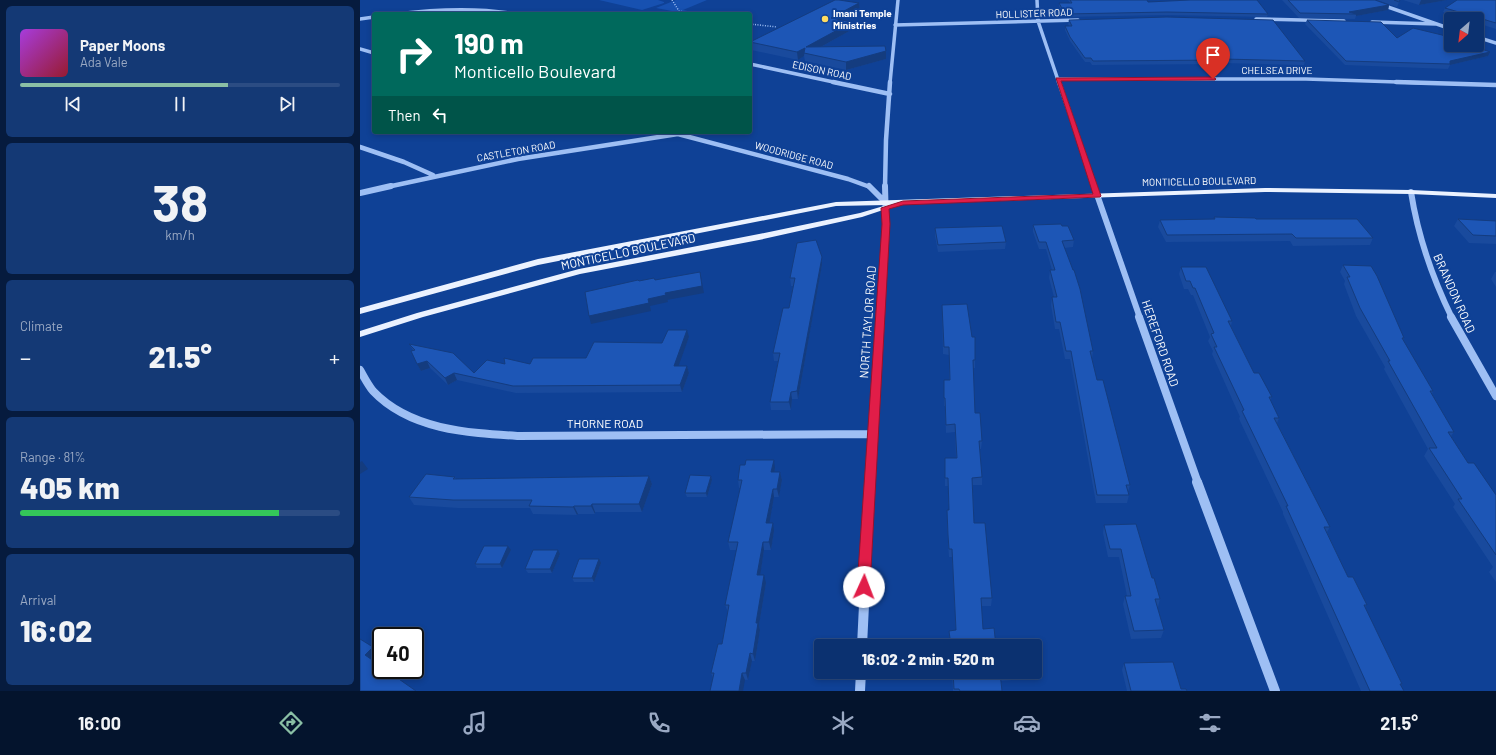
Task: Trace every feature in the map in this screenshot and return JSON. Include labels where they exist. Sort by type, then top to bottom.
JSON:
[{"type":"main road","name":"MONTICELLO BOULEVARD","points":[[360,311],[472,279],[546,260],[836,204],[885,205],[1174,192],[1265,190],[1411,192],[1496,196]]},
{"type":"main road","name":"MONTICELLO BOULEVARD","points":[[360,334],[420,315],[579,272],[759,237],[885,205]]},
{"type":"street","name":"NORTH TAYLOR ROAD","points":[[862,639],[865,558],[886,224],[884,189],[898,0]]},
{"type":"street","name":"HEREFORD ROAD","points":[[1037,0],[1038,21],[1098,196],[1227,569],[1275,691]]},
{"type":"street","points":[[1368,0],[1444,27]]},
{"type":"street","points":[[410,12],[470,8],[506,12]]},
{"type":"street","points":[[360,19],[372,17]]},
{"type":"street","points":[[1252,19],[1352,22]]},
{"type":"street","name":"HOLLISTER ROAD","points":[[895,25],[1082,20]]},
{"type":"street","points":[[1366,22],[1436,24]]},
{"type":"street","points":[[1484,39],[1496,43]]},
{"type":"street","points":[[360,49],[372,52]]},
{"type":"street","name":"EDISON ROAD","points":[[752,64],[890,94]]},
{"type":"street","name":"CHELSEA DRIVE","points":[[1058,79],[1306,79],[1496,85]]},
{"type":"street","name":"WOODRIDGE ROAD","points":[[678,134],[868,185],[885,205]]},
{"type":"street","name":"CASTLETON ROAD","points":[[360,193],[434,175],[582,148],[678,134]]},
{"type":"street","points":[[360,147],[404,162],[434,175]]},
{"type":"street","name":"BRANDON ROAD","points":[[1411,192],[1413,210],[1424,251],[1438,288],[1453,321],[1496,396]]},
{"type":"street","name":"THORNE ROAD","points":[[360,370],[373,390],[388,405],[410,417],[437,427],[464,432],[519,436],[873,434]]},
{"type":"street","points":[[860,691],[861,679]]},
{"type":"path","points":[[672,0],[679,11],[684,12]]},
{"type":"path","points":[[752,24],[777,28]]},
{"type":"shaded area","points":[[599,0],[658,0],[664,3],[642,10]]},
{"type":"shaded area","points":[[676,0],[707,0],[683,10],[692,12],[677,12],[656,8]]},
{"type":"building","points":[[835,0],[839,0],[859,3],[831,18],[852,22],[806,47],[885,46],[886,51],[846,62],[804,53],[805,48],[797,52],[752,42],[752,41]]},
{"type":"building","points":[[1070,0],[1147,0],[1148,2],[1190,0],[1257,0],[1268,14],[1167,12],[1065,14],[1059,3],[1072,3]]},
{"type":"building","points":[[1288,0],[1375,0],[1389,5],[1349,12],[1356,14],[1300,13]]},
{"type":"building","points":[[1457,0],[1496,0],[1496,23],[1484,19],[1484,12],[1459,12],[1445,8]]},
{"type":"building","points":[[1167,17],[1273,20],[1305,61],[1223,59],[1224,60],[1093,61],[1091,58],[1085,58],[1070,37],[1065,26],[1072,26],[1069,20]]},
{"type":"building","points":[[1307,20],[1381,22],[1397,38],[1413,28],[1444,36],[1444,52],[1484,52],[1484,50],[1490,52],[1450,61],[1450,64],[1346,61]]},
{"type":"building","points":[[1214,217],[1256,219],[1357,219],[1373,238],[1296,238],[1292,234],[1167,235],[1160,220],[1215,219]]},
{"type":"building","points":[[1458,219],[1496,221],[1496,236],[1473,235]]},
{"type":"building","points":[[1061,224],[1062,226],[1068,226],[1074,240],[1062,241],[1080,289],[1093,351],[1090,351],[1097,380],[1103,380],[1130,485],[1126,485],[1129,495],[1097,495],[1071,351],[1066,351],[1060,322],[1056,322],[1052,297],[1057,297],[1050,270],[1055,270],[1046,242],[1039,242],[1033,225]]},
{"type":"building","points":[[1002,226],[1006,242],[938,245],[935,228]]},
{"type":"building","points":[[816,240],[822,257],[797,391],[791,392],[789,402],[770,402],[780,353],[773,353],[783,308],[789,308],[795,278],[790,278],[797,243]]},
{"type":"building","points":[[1343,265],[1371,266],[1377,276],[1404,338],[1402,338],[1433,391],[1430,391],[1454,432],[1448,432],[1468,463],[1474,463],[1496,495],[1496,555],[1458,499],[1462,499],[1429,448],[1437,448],[1360,308],[1347,277],[1350,277]]},
{"type":"building","points":[[1181,267],[1206,267],[1232,321],[1228,321],[1254,373],[1259,373],[1272,397],[1269,397],[1279,418],[1274,418],[1330,527],[1324,527],[1348,577],[1353,577],[1367,605],[1364,605],[1404,691],[1370,691],[1286,506],[1288,506],[1242,411],[1244,410],[1214,347],[1217,347],[1211,334],[1214,333],[1195,288],[1193,288],[1190,281],[1186,281]]},
{"type":"building","points":[[700,272],[702,286],[665,293],[666,295],[648,299],[649,303],[589,316],[585,292],[638,280],[654,278],[655,280]]},
{"type":"building","points":[[967,304],[972,337],[975,337],[975,360],[973,360],[975,413],[980,413],[982,441],[979,441],[982,477],[972,478],[974,523],[985,523],[992,598],[981,598],[983,629],[994,628],[995,639],[950,639],[949,631],[956,630],[952,549],[949,549],[948,535],[948,478],[945,478],[945,458],[957,458],[955,424],[946,425],[944,380],[950,380],[949,347],[944,347],[942,305]]},
{"type":"building","points":[[668,330],[687,330],[674,366],[687,366],[680,385],[513,386],[454,373],[445,378],[427,361],[417,364],[411,351],[415,350],[409,344],[453,353],[474,373],[487,360],[505,364],[504,358],[530,364],[533,358],[586,358],[594,342],[662,343]]},
{"type":"building","points":[[746,460],[774,460],[771,472],[780,472],[777,489],[773,489],[766,523],[773,523],[769,542],[763,542],[757,575],[764,575],[756,623],[758,623],[753,654],[750,653],[746,673],[742,673],[739,691],[710,691],[714,673],[711,673],[718,644],[722,644],[729,605],[725,605],[738,542],[728,542],[742,480],[738,480],[740,465],[745,465]]},
{"type":"building","points":[[426,474],[455,477],[453,479],[649,476],[639,504],[592,504],[591,506],[573,507],[529,506],[532,500],[453,500],[409,497]]},
{"type":"building","points":[[690,475],[711,476],[706,493],[685,493]]},
{"type":"building","points":[[1136,524],[1152,578],[1154,578],[1160,599],[1155,599],[1164,630],[1134,631],[1125,596],[1131,596],[1121,549],[1110,549],[1104,525]]},
{"type":"building","points":[[484,546],[508,546],[500,564],[475,564]]},
{"type":"building","points":[[533,550],[558,550],[550,569],[525,569]]},
{"type":"building","points":[[579,559],[599,559],[592,578],[572,578]]},
{"type":"building","points":[[360,639],[372,646],[365,655],[372,660],[372,679],[399,679],[416,691],[360,691]]},
{"type":"building","points":[[1173,662],[1181,689],[1186,689],[1187,691],[1131,691],[1124,663]]},
{"type":"building","points":[[953,679],[1001,679],[1002,691],[960,691],[959,689],[954,689]]},
{"type":"place","name":"Imani Temple Ministries","points":[[825,19]]},
{"type":"route","points":[[864,587],[886,224],[885,208],[903,203],[1098,196],[1058,79],[1213,79]]}]
